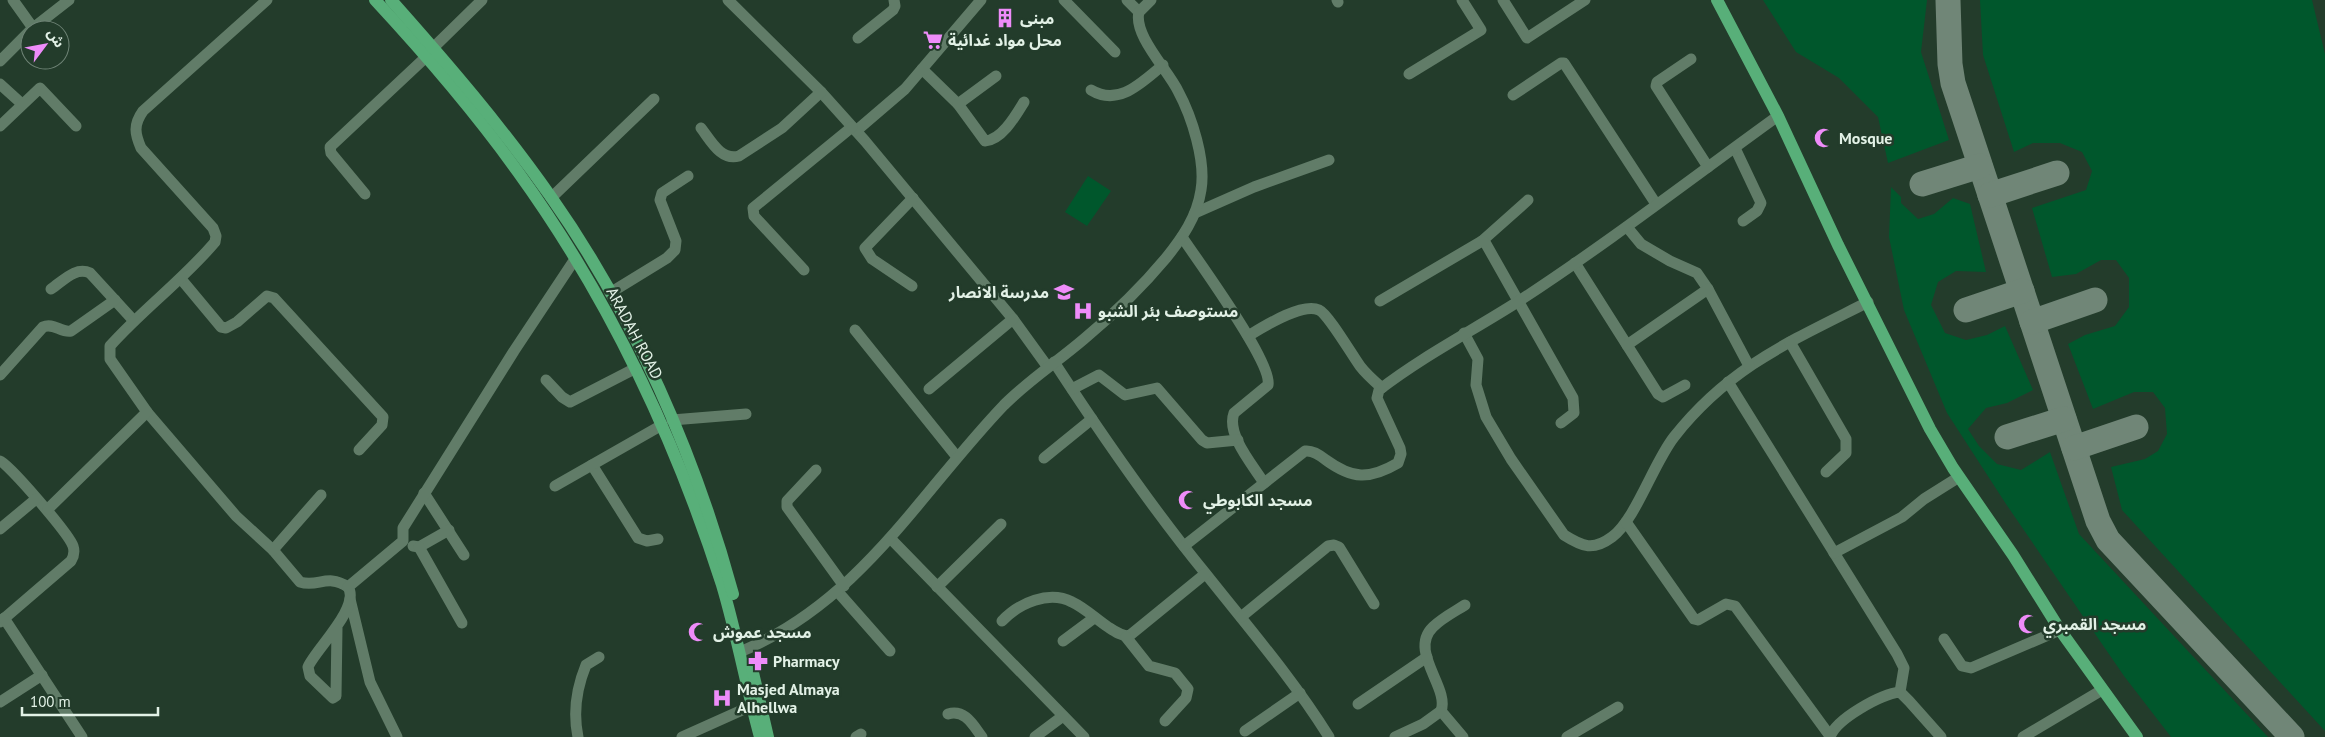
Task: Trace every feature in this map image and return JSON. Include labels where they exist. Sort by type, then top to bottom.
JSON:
[{"type":"main road","name":"ARADAH ROAD","points":[[375,0],[430,52],[504,133],[552,198],[610,293],[638,345],[724,562],[756,703],[760,737]]},
{"type":"main road","name":"ARADAH ROAD","points":[[390,0],[541,205],[576,259],[667,422]]},
{"type":"main road","points":[[1717,0],[1778,116],[1838,245],[1930,429],[1959,477],[2013,555],[2060,630],[2137,737]]},
{"type":"main road","name":"ARADAH ROAD","points":[[756,703],[768,737]]},
{"type":"street","points":[[13,0],[26,20]]},
{"type":"street","points":[[44,20],[69,0]]},
{"type":"street","points":[[268,0],[142,111],[136,121],[135,135],[141,148],[212,228],[216,236],[215,242],[181,279],[134,321],[110,346],[108,352],[110,359],[147,412],[236,516],[273,550],[300,582],[306,584],[328,579],[339,581],[348,587],[351,594],[350,600],[337,628],[308,667],[310,676],[333,698],[336,696],[337,628]]},
{"type":"street","points":[[365,194],[331,154],[330,147],[482,0]]},
{"type":"street","points":[[858,38],[893,10],[895,6],[894,0]]},
{"type":"street","points":[[804,270],[754,216],[753,208],[905,89],[981,0]]},
{"type":"street","points":[[1064,0],[1115,52]]},
{"type":"street","points":[[1127,0],[1139,12]]},
{"type":"street","points":[[744,650],[814,611],[841,589],[891,539],[957,457],[1004,406],[1134,295],[1182,237],[1195,213],[1202,188],[1198,146],[1183,100],[1141,31],[1137,21],[1139,12],[1151,0]]},
{"type":"street","points":[[1409,74],[1481,30],[1462,0]]},
{"type":"street","points":[[1503,0],[1527,38],[1585,0]]},
{"type":"street","points":[[736,2],[854,129],[1072,389],[1184,546],[1300,693],[1329,737]]},
{"type":"street","points":[[0,62],[20,42]]},
{"type":"street","points":[[1691,59],[1657,82],[1656,86],[1708,166]]},
{"type":"street","points":[[1513,95],[1561,62],[1564,63],[1656,204]]},
{"type":"street","points":[[1091,90],[1108,98],[1119,95],[1140,84],[1163,65]]},
{"type":"street","points":[[922,69],[958,104],[982,139],[988,141],[1011,122],[1024,102]]},
{"type":"street","points":[[958,104],[996,76]]},
{"type":"street","points":[[0,84],[22,104]]},
{"type":"street","points":[[0,126],[40,88],[76,126]]},
{"type":"street","points":[[701,128],[723,154],[732,158],[739,156],[782,128],[821,92]]},
{"type":"street","points":[[552,198],[654,99]]},
{"type":"street","points":[[1184,546],[1301,454],[1309,451],[1348,474],[1355,476],[1367,475],[1398,462],[1401,454],[1400,448],[1376,395],[1382,388],[1417,362],[1518,302],[1575,263],[1778,116]]},
{"type":"street","points":[[1735,148],[1761,203],[1757,211],[1743,221]]},
{"type":"street","points":[[1195,213],[1254,187],[1329,160]]},
{"type":"street","points":[[610,293],[667,258],[675,250],[676,241],[660,200],[662,193],[688,176]]},
{"type":"street","points":[[912,198],[866,248],[872,259],[912,286]]},
{"type":"street","points":[[1380,301],[1482,241],[1528,200]]},
{"type":"street","points":[[1627,227],[1641,244],[1670,261],[1697,272],[1749,366]]},
{"type":"street","points":[[1182,237],[1248,336],[1270,380],[1268,385],[1234,413],[1232,427],[1264,482]]},
{"type":"street","points":[[1482,241],[1486,244],[1575,404],[1574,413],[1560,424]]},
{"type":"street","points":[[403,541],[403,528],[424,493],[514,351],[576,259]]},
{"type":"street","points":[[1575,263],[1662,397],[1685,385]]},
{"type":"street","points":[[52,289],[81,270],[90,273],[134,321]]},
{"type":"street","points":[[181,279],[221,327],[226,328],[237,322],[267,296],[274,298],[383,417],[382,425],[359,450]]},
{"type":"street","points":[[1627,345],[1708,290]]},
{"type":"street","points":[[0,375],[43,327],[50,325],[67,332],[71,331],[115,300]]},
{"type":"street","points":[[1464,333],[1478,359],[1476,386],[1486,417],[1511,459],[1564,535],[1576,543],[1592,547],[1613,536],[1626,522],[1654,468],[1673,438],[1714,393],[1749,366],[1790,342],[1868,302]]},
{"type":"street","points":[[1248,336],[1266,324],[1292,313],[1308,309],[1318,310],[1327,318],[1360,366],[1382,388]]},
{"type":"street","points":[[929,389],[1013,319]]},
{"type":"street","points":[[855,330],[957,457]]},
{"type":"street","points":[[1790,342],[1846,439],[1846,453],[1826,472]]},
{"type":"street","points":[[546,380],[562,397],[570,402],[636,368]]},
{"type":"street","points":[[1072,389],[1099,376],[1126,395],[1157,388],[1202,440],[1207,443],[1238,440]]},
{"type":"street","points":[[1728,382],[1897,654],[1904,668],[1900,692]]},
{"type":"street","points":[[48,509],[147,412]]},
{"type":"street","points":[[555,486],[667,422],[746,414]]},
{"type":"street","points":[[1044,458],[1092,419]]},
{"type":"street","points":[[0,461],[6,463],[36,499],[48,509],[73,545],[74,556],[46,584],[2,620],[82,737]]},
{"type":"street","points":[[592,465],[638,538],[647,541],[658,539]]},
{"type":"street","points":[[816,470],[788,501],[787,507],[841,589],[890,651]]},
{"type":"street","points":[[1834,553],[1902,517],[1959,477]]},
{"type":"street","points":[[424,493],[450,530],[464,555]]},
{"type":"street","points":[[273,550],[321,495]]},
{"type":"street","points":[[0,528],[36,499]]},
{"type":"street","points":[[1626,522],[1694,619],[1698,620],[1726,604],[1730,603],[1735,606],[1830,737]]},
{"type":"street","points":[[937,587],[1001,524]]},
{"type":"street","points":[[403,541],[419,547],[450,530]]},
{"type":"street","points":[[891,539],[1084,737]]},
{"type":"street","points":[[348,587],[403,541]]},
{"type":"street","points":[[1241,617],[1328,546],[1334,545],[1338,547],[1374,604]]},
{"type":"street","points":[[419,547],[462,623]]},
{"type":"street","points":[[1126,637],[1206,574]]},
{"type":"street","points":[[1002,621],[1011,613],[1033,601],[1056,597],[1074,602],[1094,618],[1126,637],[1149,666],[1175,672],[1188,689],[1186,698],[1165,721]]},
{"type":"street","points":[[350,600],[370,682],[397,737]]},
{"type":"street","points":[[1395,737],[1423,724],[1441,711],[1443,701],[1426,657],[1426,641],[1432,628],[1465,605]]},
{"type":"street","points":[[1063,641],[1094,618]]},
{"type":"street","points":[[1944,640],[1962,666],[1971,668],[2060,630]]},
{"type":"street","points":[[578,737],[575,714],[579,688],[586,664],[599,657]]},
{"type":"street","points":[[1358,704],[1426,657]]},
{"type":"street","points":[[0,702],[42,676]]},
{"type":"street","points":[[2023,737],[2102,690]]},
{"type":"street","points":[[1830,737],[1833,729],[1845,720],[1885,695],[1900,692]]},
{"type":"street","points":[[1900,692],[1940,737]]},
{"type":"street","points":[[1245,731],[1300,693]]},
{"type":"street","points":[[682,737],[756,703]]},
{"type":"street","points":[[1567,737],[1618,707]]},
{"type":"street","points":[[1441,711],[1463,737]]},
{"type":"street","points":[[948,714],[956,712],[964,715],[982,737]]},
{"type":"street","points":[[1035,737],[1064,716]]},
{"type":"green space","points":[[1763,0],[1927,0],[1921,52],[1949,140],[1888,163],[1878,117],[1839,78],[1796,52]]},
{"type":"green space","points":[[1980,0],[2312,0],[2325,54],[2325,731],[2122,510],[2111,467],[2145,459],[2158,451],[2167,434],[2165,408],[2153,392],[2134,392],[2093,409],[2068,344],[2085,335],[2115,326],[2129,307],[2129,278],[2116,260],[2101,260],[2076,274],[2052,277],[2032,208],[2086,190],[2092,171],[2082,152],[2060,143],[2033,143],[2014,152],[1983,55]]},
{"type":"green space","points":[[1088,176],[1111,191],[1087,226],[1065,212]]},
{"type":"green space","points":[[1891,187],[1901,197],[1901,203],[1918,219],[1934,214],[1953,198],[1970,204],[1986,272],[1956,271],[1938,282],[1931,305],[1945,333],[1966,340],[1987,335],[2005,326],[2033,390],[2007,403],[1986,408],[1968,429],[1979,446],[1997,464],[2021,470],[2050,452],[2079,534],[2268,737],[2171,737],[2124,676],[2006,504],[1947,413],[1904,310],[1889,237]]},
{"type":"taxiway","points":[[1948,0],[1950,64],[1953,83],[2098,521],[2108,540],[2292,737]]},
{"type":"taxiway","points":[[1922,184],[1980,166]]},
{"type":"taxiway","points":[[1990,195],[2057,173]]},
{"type":"taxiway","points":[[1966,310],[2022,291]]},
{"type":"taxiway","points":[[2032,322],[2095,300]]},
{"type":"taxiway","points":[[2007,437],[2064,419]]},
{"type":"taxiway","points":[[2074,448],[2136,427]]},
{"type":"place","name":"مبنى","points":[[1005,18]]},
{"type":"place","name":"محل مواد غدائية","points":[[933,40]]},
{"type":"place","name":"Mosque","points":[[1824,138]]},
{"type":"place","name":"مدرسة الانصار","points":[[1064,292]]},
{"type":"place","name":"مستوصف بئر الشبو","points":[[1083,311]]},
{"type":"place","name":"مسجد الكابوطي","points":[[1188,500]]},
{"type":"place","name":"مسجد القمبري","points":[[2028,624]]},
{"type":"place","name":"مسجد عموش","points":[[698,632]]},
{"type":"place","name":"Pharmacy","points":[[758,661]]},
{"type":"place","name":"Masjed Almaya Alhellwa","points":[[722,698]]}]
